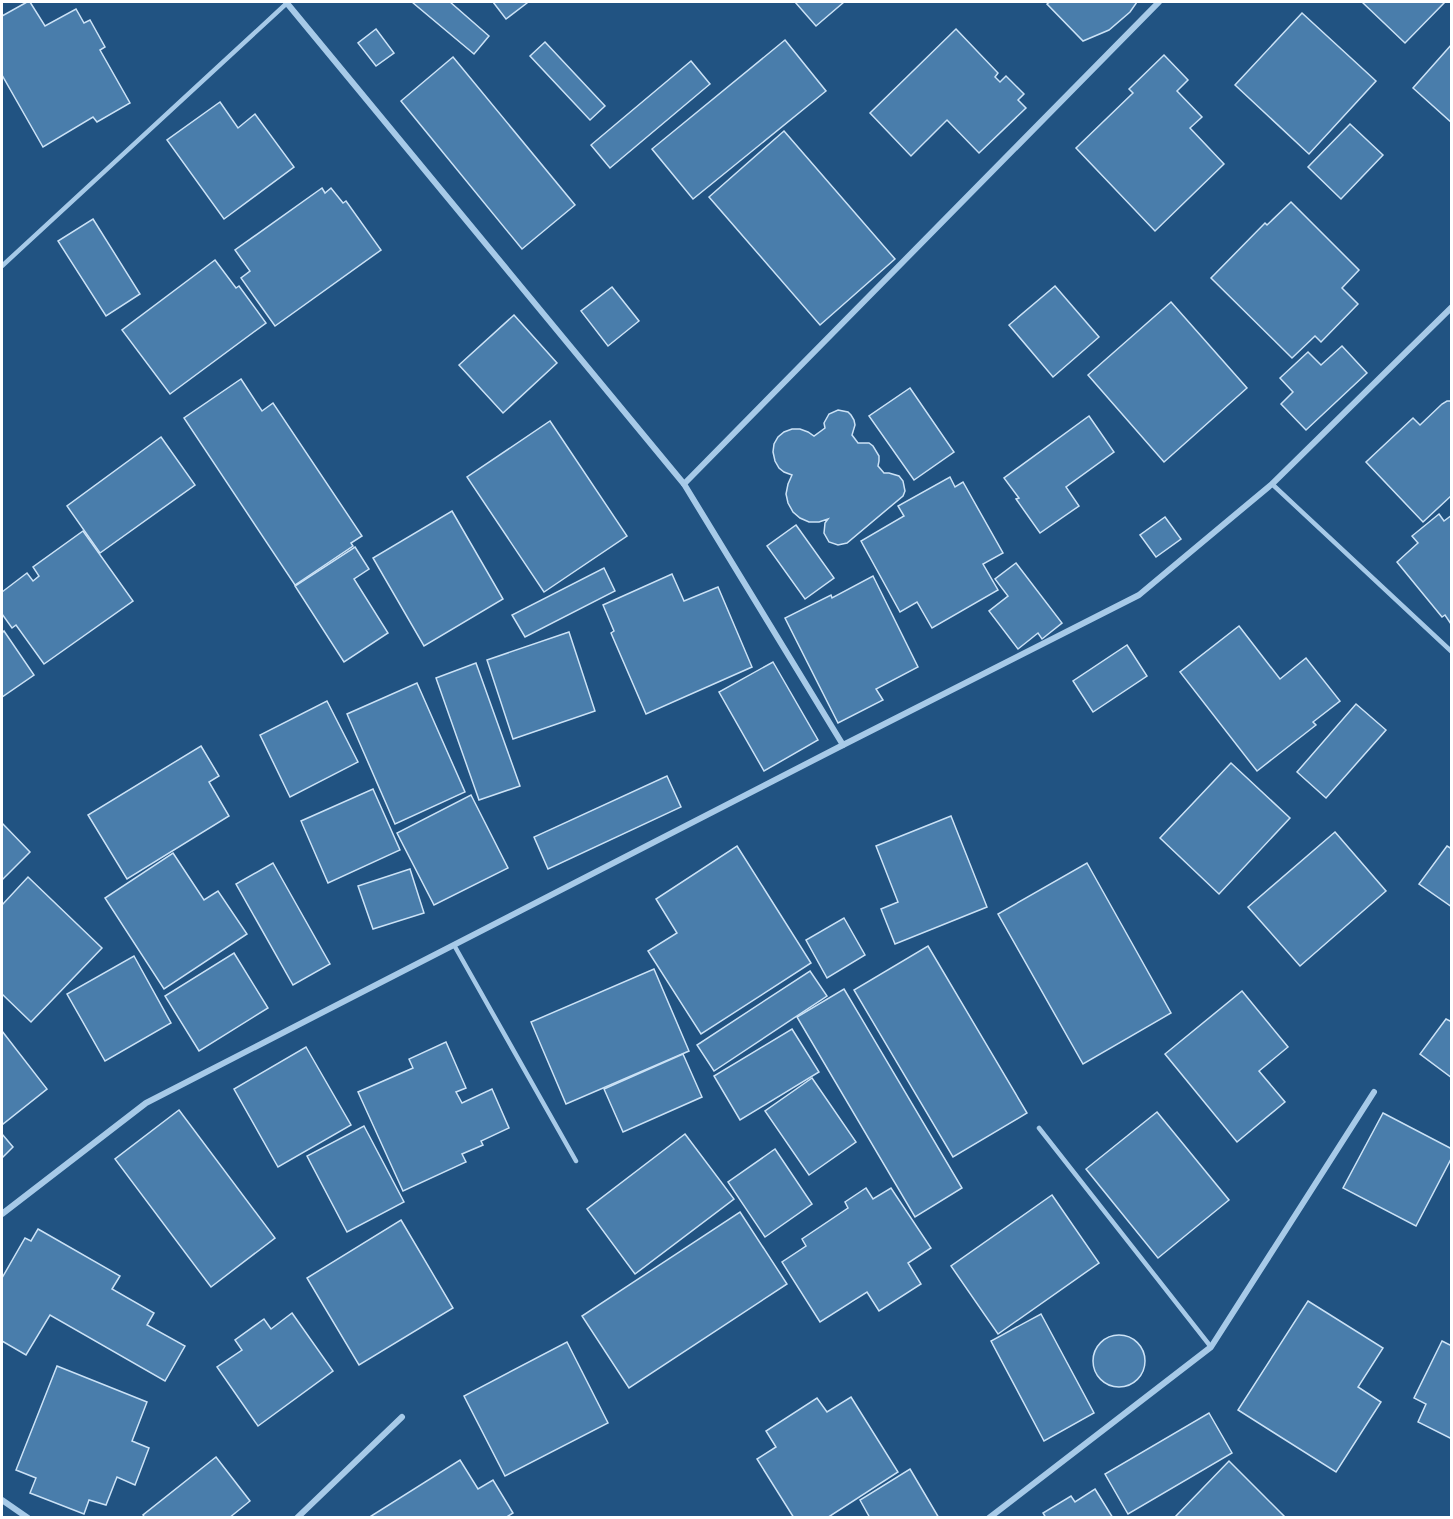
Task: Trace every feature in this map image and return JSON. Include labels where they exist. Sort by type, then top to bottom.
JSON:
[{"type":"street","points":[[287,2],[684,484],[843,745]]},
{"type":"street","points":[[684,484],[1158,2]]},
{"type":"street","points":[[2,1214],[147,1102],[1139,595],[1272,484],[1452,307]]},
{"type":"street","points":[[989,1518],[1211,1347],[1374,1092]]},
{"type":"street","points":[[297,1518],[402,1417]]},
{"type":"street","points":[[2,1500],[28,1518]]},
{"type":"lane","points":[[2,266],[287,2]]},
{"type":"lane","points":[[1272,484],[1452,652]]},
{"type":"lane","points":[[454,945],[576,1161]]},
{"type":"lane","points":[[1039,1128],[1211,1347]]},
{"type":"building","points":[[30,2],[45,26],[76,9],[84,23],[90,20],[105,47],[100,50],[130,103],[97,122],[93,117],[43,147],[2,75],[2,16]]},
{"type":"building","points":[[412,2],[450,2],[489,36],[474,54]]},
{"type":"building","points":[[493,2],[526,2],[527,3],[506,19]]},
{"type":"building","points":[[795,2],[844,2],[816,26]]},
{"type":"building","points":[[1050,2],[1137,2],[1130,12],[1109,30],[1083,41],[1047,4]]},
{"type":"building","points":[[1362,2],[1445,2],[1405,43]]},
{"type":"building","points":[[1302,13],[1376,81],[1309,154],[1235,85]]},
{"type":"building","points":[[376,29],[394,53],[376,66],[358,43]]},
{"type":"building","points":[[956,29],[998,73],[995,77],[1000,82],[1006,76],[1024,94],[1018,100],[1026,108],[979,153],[947,120],[911,156],[870,113]]},
{"type":"building","points":[[785,40],[826,91],[693,199],[652,149]]},
{"type":"building","points":[[545,42],[605,106],[590,120],[530,56]]},
{"type":"building","points":[[1452,44],[1452,123],[1413,88]]},
{"type":"building","points":[[1164,55],[1188,80],[1177,91],[1202,117],[1190,128],[1224,164],[1155,231],[1076,148],[1133,93],[1129,89]]},
{"type":"building","points":[[453,57],[575,205],[522,249],[401,101]]},
{"type":"building","points":[[691,61],[710,84],[610,168],[591,145]]},
{"type":"building","points":[[220,102],[238,128],[255,114],[294,167],[224,219],[167,140]]},
{"type":"building","points":[[1350,124],[1383,155],[1341,199],[1308,167]]},
{"type":"building","points":[[784,131],[895,259],[820,325],[709,197]]},
{"type":"building","points":[[322,188],[325,193],[331,188],[343,203],[346,201],[381,250],[275,326],[241,278],[250,271],[235,250]]},
{"type":"building","points":[[1291,202],[1359,270],[1342,288],[1358,304],[1321,342],[1315,336],[1292,358],[1211,278],[1265,223],[1267,225]]},
{"type":"building","points":[[93,219],[140,294],[106,316],[58,241]]},
{"type":"building","points":[[215,260],[236,288],[239,286],[266,323],[170,394],[122,330]]},
{"type":"building","points":[[1055,286],[1099,337],[1053,377],[1009,325]]},
{"type":"building","points":[[612,287],[639,321],[608,346],[581,311]]},
{"type":"building","points":[[1171,302],[1247,388],[1164,462],[1088,375]]},
{"type":"building","points":[[514,315],[557,363],[503,413],[459,365]]},
{"type":"building","points":[[1342,346],[1367,373],[1306,430],[1281,404],[1293,392],[1280,378],[1308,352],[1321,365]]},
{"type":"building","points":[[241,379],[262,411],[273,403],[362,536],[351,543],[353,546],[295,585],[184,418]]},
{"type":"building","points":[[910,388],[954,452],[914,480],[869,416]]},
{"type":"building","points":[[1447,401],[1452,401],[1452,495],[1423,522],[1366,462],[1413,418],[1420,425]]},
{"type":"building","points":[[838,410],[851,415],[855,425],[852,435],[858,443],[869,443],[873,446],[879,456],[878,466],[884,473],[899,476],[903,481],[905,491],[903,496],[847,543],[838,545],[829,542],[824,533],[828,519],[809,522],[793,512],[786,494],[792,475],[779,468],[773,452],[774,444],[784,432],[800,429],[814,436],[825,428],[824,423],[829,414]]},
{"type":"building","points":[[1089,416],[1114,452],[1066,487],[1079,506],[1040,533],[1004,478]]},
{"type":"building","points":[[550,421],[627,536],[544,592],[467,477]]},
{"type":"building","points":[[161,437],[195,485],[100,553],[67,506]]},
{"type":"building","points":[[950,477],[955,487],[963,482],[1003,553],[983,564],[998,590],[932,628],[917,602],[900,612],[861,541],[904,516],[898,506]]},
{"type":"building","points":[[452,511],[503,599],[424,646],[373,558]]},
{"type":"building","points":[[1439,514],[1444,521],[1452,515],[1451,624],[1445,615],[1442,617],[1397,562],[1418,543],[1412,536]]},
{"type":"building","points":[[1165,517],[1181,539],[1156,557],[1140,535]]},
{"type":"building","points":[[796,525],[834,578],[805,599],[767,546]]},
{"type":"building","points":[[83,531],[133,601],[44,664],[16,625],[12,628],[2,614],[2,592],[27,573],[33,581],[39,576],[33,567]]},
{"type":"building","points":[[355,547],[369,569],[354,579],[388,633],[344,662],[295,586]]},
{"type":"building","points":[[1016,563],[1062,623],[1042,639],[1038,633],[1018,649],[989,611],[1008,596],[995,579]]},
{"type":"building","points":[[604,568],[615,591],[525,637],[512,615]]},
{"type":"building","points":[[672,574],[684,601],[718,587],[752,667],[646,714],[611,633],[614,631],[603,605]]},
{"type":"building","points":[[873,576],[918,667],[876,689],[883,700],[838,723],[785,618],[831,595],[832,598]]},
{"type":"building","points":[[1239,626],[1280,679],[1306,658],[1340,701],[1313,722],[1316,725],[1257,771],[1180,672]]},
{"type":"building","points":[[4,631],[34,675],[2,697],[2,633]]},
{"type":"building","points":[[569,632],[595,711],[513,739],[487,660]]},
{"type":"building","points":[[1127,645],[1147,676],[1093,712],[1073,681]]},
{"type":"building","points":[[773,662],[818,740],[764,771],[719,692]]},
{"type":"building","points":[[476,663],[520,786],[479,800],[436,678]]},
{"type":"building","points":[[417,683],[465,792],[395,824],[347,714]]},
{"type":"building","points":[[327,701],[358,762],[290,797],[260,735]]},
{"type":"building","points":[[1356,704],[1386,730],[1326,798],[1297,772]]},
{"type":"building","points":[[201,746],[219,776],[209,782],[229,816],[127,879],[88,815]]},
{"type":"building","points":[[1231,763],[1290,818],[1219,894],[1160,838]]},
{"type":"building","points":[[667,776],[681,807],[548,869],[534,837]]},
{"type":"building","points":[[373,789],[400,850],[328,883],[301,821]]},
{"type":"building","points":[[471,795],[508,868],[434,905],[397,833]]},
{"type":"building","points":[[951,816],[987,907],[895,944],[881,909],[898,902],[876,846]]},
{"type":"building","points":[[2,823],[30,852],[2,880]]},
{"type":"building","points":[[1335,832],[1386,891],[1300,966],[1248,907]]},
{"type":"building","points":[[737,846],[811,963],[701,1034],[648,951],[677,933],[656,899]]},
{"type":"building","points":[[1447,846],[1452,849],[1452,907],[1419,884]]},
{"type":"building","points":[[173,853],[204,900],[218,891],[247,934],[164,989],[105,898]]},
{"type":"building","points":[[273,863],[330,964],[293,985],[236,884]]},
{"type":"building","points":[[1087,863],[1171,1013],[1083,1064],[998,914]]},
{"type":"building","points":[[410,869],[424,913],[373,929],[358,886]]},
{"type":"building","points":[[28,877],[102,948],[31,1022],[2,994],[2,905]]},
{"type":"building","points":[[844,918],[865,955],[827,978],[806,940]]},
{"type":"building","points":[[928,946],[1027,1113],[953,1157],[854,990]]},
{"type":"building","points":[[234,953],[268,1008],[199,1051],[165,996]]},
{"type":"building","points":[[134,956],[171,1023],[105,1061],[67,994]]},
{"type":"building","points":[[654,969],[689,1051],[566,1104],[531,1022]]},
{"type":"building","points":[[810,971],[827,996],[714,1071],[697,1045]]},
{"type":"building","points":[[844,989],[962,1188],[915,1217],[797,1017]]},
{"type":"building","points":[[1242,991],[1288,1047],[1259,1071],[1285,1102],[1237,1142],[1165,1054]]},
{"type":"building","points":[[1446,1019],[1452,1022],[1452,1078],[1420,1054]]},
{"type":"building","points":[[792,1029],[819,1072],[740,1120],[714,1076]]},
{"type":"building","points":[[2,1031],[47,1089],[3,1124],[2,1122]]},
{"type":"building","points":[[446,1042],[466,1088],[456,1092],[462,1103],[492,1089],[509,1128],[481,1141],[483,1145],[462,1154],[466,1162],[403,1191],[358,1092],[413,1068],[409,1059]]},
{"type":"building","points":[[306,1047],[351,1125],[278,1167],[234,1089]]},
{"type":"building","points":[[683,1054],[702,1097],[623,1132],[604,1089]]},
{"type":"building","points":[[812,1078],[856,1142],[809,1175],[765,1111]]},
{"type":"building","points":[[179,1110],[275,1238],[211,1287],[115,1159]]},
{"type":"building","points":[[1157,1112],[1229,1200],[1158,1258],[1086,1169]]},
{"type":"building","points":[[1383,1113],[1452,1149],[1452,1157],[1416,1226],[1343,1188]]},
{"type":"building","points":[[364,1126],[404,1202],[347,1232],[307,1156]]},
{"type":"building","points":[[2,1134],[13,1147],[2,1158]]},
{"type":"building","points":[[685,1134],[734,1199],[635,1274],[587,1209]]},
{"type":"building","points":[[775,1149],[812,1204],[765,1237],[728,1182]]},
{"type":"building","points":[[866,1188],[873,1199],[891,1188],[931,1248],[908,1263],[921,1284],[879,1311],[867,1292],[820,1322],[782,1262],[806,1246],[802,1239],[848,1208],[845,1202]]},
{"type":"building","points":[[1052,1195],[1099,1263],[998,1334],[951,1266]]},
{"type":"building","points":[[740,1212],[787,1284],[629,1388],[582,1316]]},
{"type":"building","points":[[401,1220],[453,1308],[359,1365],[307,1278]]},
{"type":"building","points":[[38,1229],[120,1276],[112,1289],[154,1313],[147,1325],[185,1346],[165,1381],[50,1315],[26,1355],[2,1341],[2,1278],[25,1238],[31,1241]]},
{"type":"building","points":[[1308,1301],[1383,1348],[1358,1387],[1381,1402],[1336,1472],[1238,1410]]},
{"type":"building","points":[[292,1313],[333,1371],[258,1426],[217,1367],[242,1350],[235,1340],[264,1319],[271,1329]]},
{"type":"building","points":[[1041,1314],[1094,1413],[1044,1441],[991,1341]]},
{"type":"building","points":[[1119,1335],[1133,1339],[1141,1347],[1145,1361],[1141,1375],[1133,1383],[1119,1387],[1105,1383],[1097,1375],[1093,1361],[1097,1347],[1105,1339]]},
{"type":"building","points":[[1442,1341],[1452,1346],[1452,1439],[1418,1422],[1426,1404],[1414,1398]]},
{"type":"building","points":[[567,1342],[608,1423],[505,1476],[464,1396]]},
{"type":"building","points":[[57,1366],[147,1402],[132,1441],[149,1448],[135,1485],[117,1477],[106,1505],[89,1500],[84,1514],[30,1493],[36,1478],[16,1470]]},
{"type":"building","points":[[851,1397],[898,1472],[827,1518],[794,1518],[757,1459],[776,1447],[766,1431],[817,1398],[827,1412]]},
{"type":"building","points":[[1209,1413],[1232,1453],[1128,1514],[1105,1474]]},
{"type":"building","points":[[216,1457],[250,1501],[229,1518],[145,1518],[143,1515]]},
{"type":"building","points":[[460,1460],[478,1489],[493,1480],[513,1513],[505,1518],[368,1518]]},
{"type":"building","points":[[1229,1461],[1286,1518],[1174,1518]]},
{"type":"building","points":[[910,1469],[939,1518],[870,1518],[860,1500]]},
{"type":"building","points":[[1095,1489],[1113,1518],[1046,1518],[1043,1513],[1071,1496],[1075,1502]]}]
